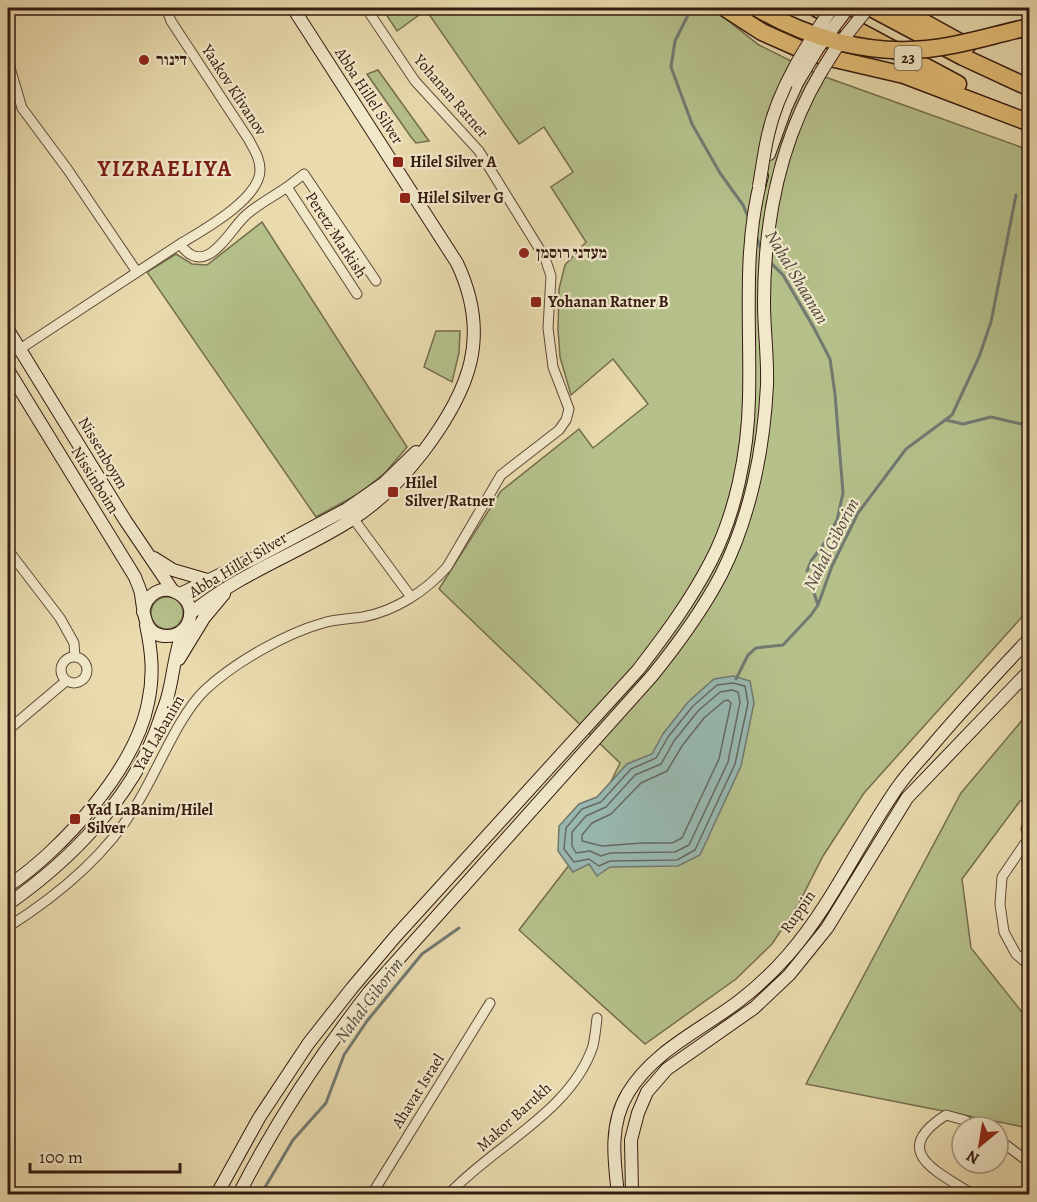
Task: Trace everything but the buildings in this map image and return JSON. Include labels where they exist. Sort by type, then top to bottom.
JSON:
[{"type":"highway","points":[[725,8],[741,20],[779,40],[822,56],[904,75],[1029,121]]},
{"type":"highway","points":[[757,8],[775,18],[831,41],[876,48],[926,49],[956,45],[1028,28]]},
{"type":"highway","name":"23","points":[[816,8],[1029,121]]},
{"type":"highway","name":"23","points":[[869,8],[1029,88]]},
{"type":"highway","points":[[898,8],[1029,78]]},
{"type":"street","name":"Yaakov Klivanov","points":[[166,8],[171,21],[258,157],[260,172],[256,185],[246,199],[180,244]]},
{"type":"street","name":"Abba Hillel Silver","points":[[190,614],[229,588],[386,494],[409,470],[439,431],[462,391],[471,362],[472,304],[457,263],[292,8]]},
{"type":"street","name":"Yohanan Ratner","points":[[366,8],[415,81],[479,151],[545,258],[551,276],[548,328],[553,367],[569,409],[566,420],[559,430],[501,476],[447,567],[436,579],[411,597]]},
{"type":"street","points":[[217,1194],[259,1118],[316,1034],[395,937],[638,670],[665,634],[712,559],[733,500],[746,443],[749,399],[751,245],[768,134],[777,107],[807,45],[832,8]]},
{"type":"street","points":[[759,186],[773,141],[797,83],[818,48],[848,8]]},
{"type":"street","points":[[238,1194],[294,1098],[336,1034],[384,975],[652,676],[699,613],[722,574],[742,523],[758,460],[767,384],[765,263],[775,187],[782,160],[800,111],[812,87],[836,48],[869,8]]},
{"type":"street","points":[[8,61],[22,108],[68,170],[137,272]]},
{"type":"street","points":[[287,187],[304,174],[376,281]]},
{"type":"street","name":"Peretz Markish","points":[[180,244],[192,255],[200,258],[208,255],[217,249],[246,215],[287,187],[357,294]]},
{"type":"street","points":[[14,350],[180,244]]},
{"type":"street","name":"Nissenboym","points":[[8,330],[14,350],[145,551],[177,592]]},
{"type":"street","name":"Nissinboim","points":[[8,370],[135,577],[143,612]]},
{"type":"street","name":"Abba Hillel Silver","points":[[177,592],[211,581],[350,514]]},
{"type":"street","points":[[350,514],[411,597]]},
{"type":"street","points":[[8,550],[60,618],[74,643],[75,657]]},
{"type":"street","points":[[145,551],[173,570],[211,581]]},
{"type":"street","points":[[173,673],[185,647],[204,618],[229,588]]},
{"type":"street","points":[[166,590],[177,592],[189,606],[190,614],[184,629],[164,636],[157,634],[146,625],[143,612],[148,599],[153,594],[166,590]]},
{"type":"street","name":"Yad Labanim","points":[[8,927],[75,879],[109,844],[135,807],[189,711],[205,690],[247,659],[309,628],[323,623],[385,611],[411,597]]},
{"type":"street","name":"Yad Labanim","points":[[8,886],[51,854],[104,792],[129,754],[145,714],[152,681],[152,663],[146,625]]},
{"type":"street","name":"Yad Labanim","points":[[8,904],[55,868],[87,838],[142,761],[151,743],[168,694],[179,640],[184,629]]},
{"type":"street","name":"Ruppin","points":[[618,1194],[614,1160],[615,1129],[626,1096],[640,1075],[661,1055],[740,1000],[788,955],[815,920],[855,852],[898,786],[955,718],[1029,638]]},
{"type":"street","points":[[8,730],[66,681],[79,682],[87,672],[86,664],[75,657],[67,658],[61,665],[61,674],[66,681]]},
{"type":"street","name":"Ruppin","points":[[632,1194],[632,1140],[638,1113],[647,1092],[667,1069],[754,1008],[789,975],[827,928],[907,798],[1029,670]]},
{"type":"street","points":[[1029,819],[1026,829],[1029,836],[1002,877],[1000,904],[1004,932],[1016,954],[1029,966]]},
{"type":"street","name":"Ahavat Israel","points":[[372,1194],[490,1003]]},
{"type":"street","name":"Makor Barukh","points":[[449,1194],[560,1098],[584,1065],[592,1046],[597,1018]]},
{"type":"street","points":[[950,1116],[946,1115],[925,1130],[918,1149],[931,1165],[972,1194]]},
{"type":"street","points":[[1010,1149],[1029,1163]]},
{"type":"green space","points":[[382,8],[712,8],[759,45],[817,74],[1029,150],[1029,609],[864,793],[823,856],[798,905],[772,944],[736,979],[645,1044],[519,930],[573,860],[620,763],[439,589],[501,491],[579,429],[593,448],[648,404],[613,359],[571,395],[560,357],[559,289],[565,265],[586,242],[551,187],[573,172],[544,127],[519,144],[426,10],[397,31]]},
{"type":"green space","points":[[378,70],[429,141],[416,143],[411,137],[367,74]]},
{"type":"green space","points":[[262,222],[407,447],[385,473],[358,494],[316,517],[147,272],[176,254],[192,264],[207,265]]},
{"type":"green space","points":[[436,331],[460,331],[459,353],[452,382],[424,367]]},
{"type":"green space","points":[[167,597],[179,601],[183,613],[179,625],[167,629],[155,625],[151,613],[155,601]]},
{"type":"green space","points":[[1029,712],[1029,797],[1020,801],[962,879],[971,948],[1029,1021],[1029,1128],[1010,1124],[1010,1115],[963,1115],[806,1084],[961,793]]},
{"type":"water","points":[[733,676],[750,681],[754,703],[741,766],[700,855],[678,866],[610,867],[597,876],[589,864],[573,872],[558,851],[559,826],[579,804],[597,797],[627,764],[652,754],[663,734],[688,702],[714,679]]},
{"type":"waterway","name":"Nahal Shaanan","points":[[689,8],[690,11],[675,41],[671,67],[692,124],[720,173],[743,205],[749,219]]},
{"type":"waterway","name":"Nahal Giborim","points":[[736,679],[748,655],[756,648],[783,645],[811,615],[818,605],[832,566],[858,513],[906,449],[952,415],[979,357],[991,322],[1016,195]]},
{"type":"waterway","name":"Nahal Shaanan","points":[[756,236],[762,252]]},
{"type":"waterway","name":"Nahal Shaanan","points":[[770,262],[783,275],[830,359],[835,394],[843,493],[837,520],[807,571]]},
{"type":"waterway","points":[[946,420],[963,424],[991,417],[1030,426]]},
{"type":"waterway","name":"Nahal Shaanan","points":[[810,581],[818,605]]},
{"type":"waterway","name":"Nahal Giborim","points":[[261,1194],[293,1140],[326,1103],[344,1055],[367,1021],[422,954],[459,928]]},
{"type":"place","name":"דינור","points":[[144,60]]},
{"type":"place","name":"Hilel Silver A","points":[[398,162]]},
{"type":"place","name":"Hilel Silver G","points":[[405,198]]},
{"type":"place","name":"מעדני רוסמן","points":[[524,253]]},
{"type":"place","name":"Yohanan Ratner B","points":[[536,302]]},
{"type":"place","name":"Hilel Silver/Ratner","points":[[393,492]]},
{"type":"place","name":"Yad LaBanim/Hilel Silver","points":[[75,819]]},
{"type":"district","name":"YIZRAELIYA","points":[[165,169]]}]
